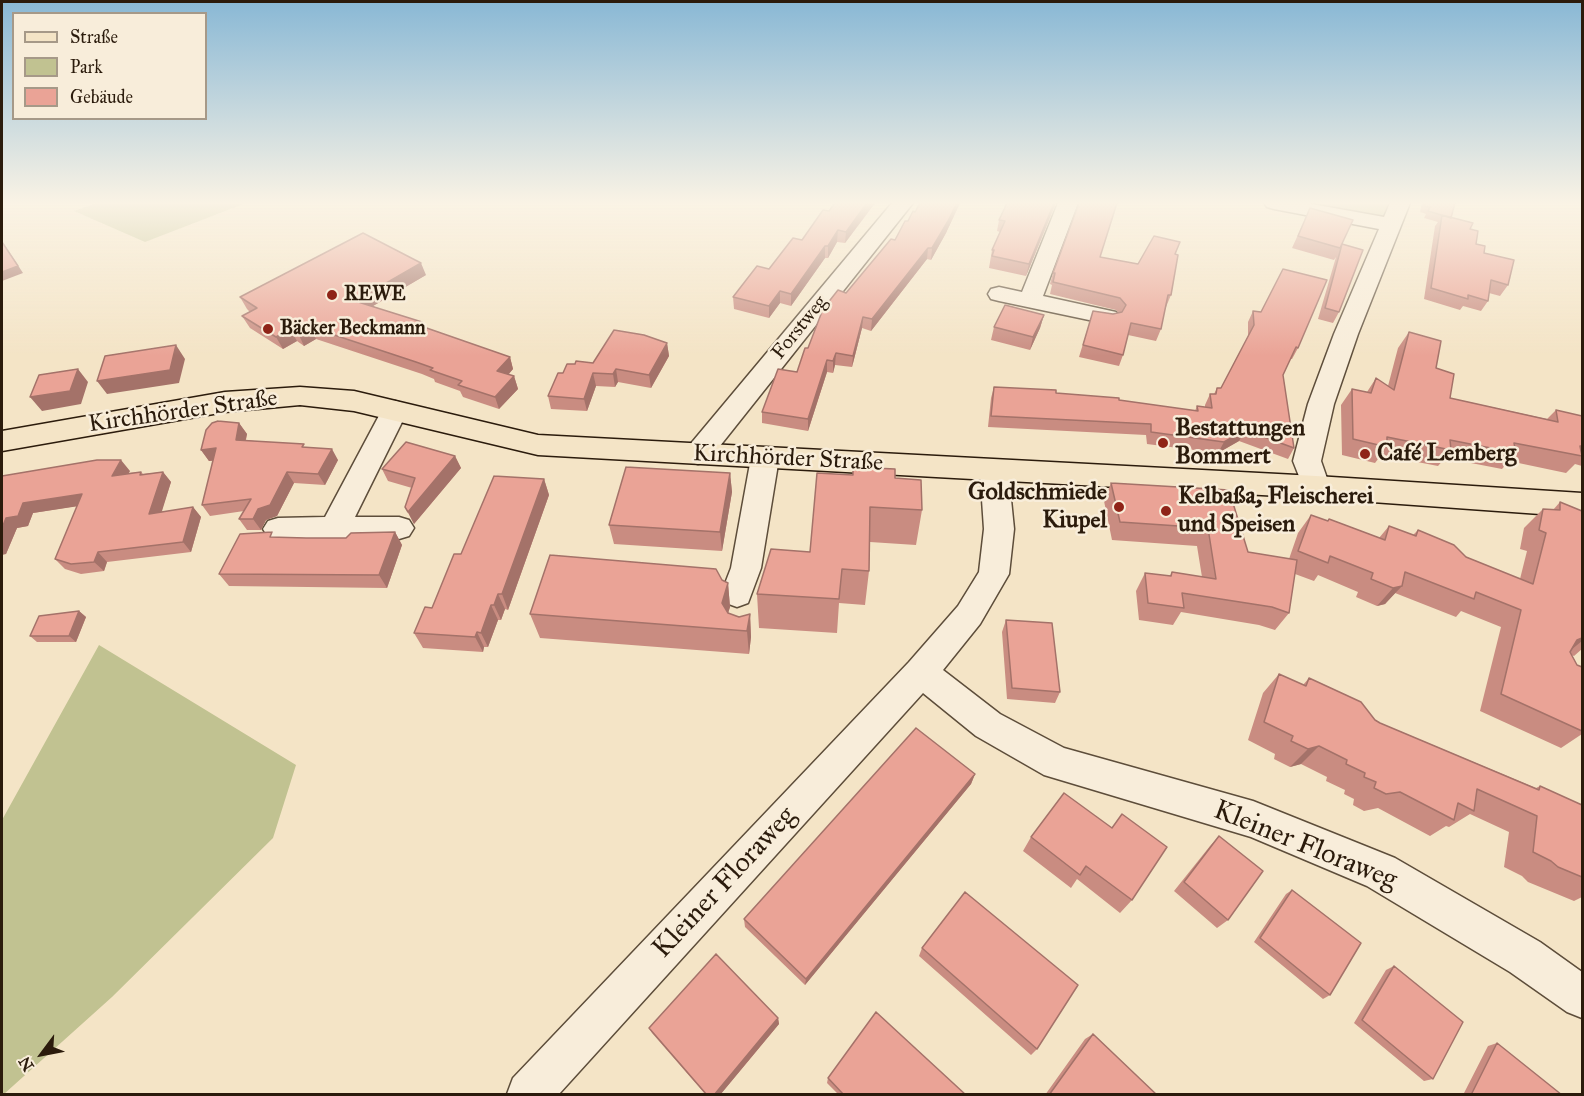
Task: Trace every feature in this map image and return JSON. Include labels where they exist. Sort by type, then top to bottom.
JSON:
[{"type":"main road","name":"Kirchhörder Straße","points":[[2,441],[225,402],[263,397],[300,396],[344,400],[395,410],[510,440],[538,445],[1316,487],[1582,505]]},
{"type":"street","name":"Forstweg","points":[[698,454],[861,254]]},
{"type":"street","points":[[1030,300],[1048,254]]},
{"type":"street","points":[[1316,487],[1307,461],[1321,404],[1346,334],[1379,254]]},
{"type":"street","points":[[999,294],[1108,317]]},
{"type":"street","points":[[334,529],[395,410]]},
{"type":"street","points":[[737,594],[746,568],[765,458]]},
{"type":"street","name":"Kleiner Floraweg","points":[[529,1095],[921,672],[969,615],[994,574],[999,529],[994,470]]},
{"type":"street","points":[[742,625],[752,595],[762,539],[757,513]]},
{"type":"street","points":[[278,529],[399,528]]},
{"type":"street","name":"Kleiner Floraweg","points":[[921,672],[988,725],[1058,763],[1253,819],[1381,872],[1525,957],[1582,997]]},
{"type":"green space","points":[[99,645],[296,765],[273,838],[112,997],[2,1094],[2,820]]},
{"type":"building","points":[[2,254],[10,254],[18,266],[2,272]]},
{"type":"building","points":[[322,254],[404,254],[421,263],[355,301],[422,322],[418,325],[510,357],[497,371],[514,376],[495,397],[458,385],[462,381],[430,370],[433,368],[310,327],[298,333],[290,329],[276,337],[242,316],[257,308],[240,297]]},
{"type":"building","points":[[780,254],[819,254],[791,294],[780,291],[769,306],[733,297],[757,266],[769,269]]},
{"type":"building","points":[[878,254],[923,254],[872,319],[863,317],[853,356],[836,353],[833,361],[827,360],[808,419],[762,412],[778,369],[797,372],[823,309],[838,290],[846,293]]},
{"type":"building","points":[[993,254],[1033,254],[1029,264],[992,256]]},
{"type":"building","points":[[1060,254],[1101,254],[1100,257],[1138,264],[1144,254],[1178,255],[1171,295],[1168,295],[1161,329],[1131,323],[1123,355],[1083,345],[1093,311],[1113,314],[1122,312],[1126,305],[1120,298],[1053,282],[1055,273],[1053,273]]},
{"type":"building","points":[[1339,254],[1361,254],[1339,312],[1325,308]]},
{"type":"building","points":[[1436,254],[1489,254],[1514,260],[1508,285],[1491,280],[1488,301],[1468,295],[1468,299],[1431,288]]},
{"type":"building","points":[[1283,269],[1327,280],[1298,348],[1296,347],[1283,375],[1294,448],[1245,430],[1224,442],[1151,432],[1151,424],[991,416],[994,387],[1056,390],[1056,393],[1119,398],[1119,400],[1198,411],[1197,406],[1212,408],[1210,394],[1216,394],[1217,388],[1221,388],[1254,325],[1253,311],[1261,312]]},
{"type":"building","points":[[1005,305],[1044,315],[1033,337],[994,327]]},
{"type":"building","points":[[614,330],[644,335],[667,343],[649,375],[616,369],[613,374],[593,373],[584,399],[548,396],[558,373],[563,373],[567,364],[575,364],[576,361],[593,363]]},
{"type":"building","points":[[1409,332],[1441,341],[1436,368],[1454,374],[1450,398],[1558,422],[1556,410],[1582,416],[1582,446],[1580,446],[1582,456],[1514,443],[1516,453],[1450,440],[1451,450],[1387,437],[1387,447],[1353,439],[1352,389],[1371,393],[1376,378],[1394,390]]},
{"type":"building","points":[[176,345],[170,370],[97,381],[105,356]]},
{"type":"building","points":[[78,369],[70,391],[30,397],[39,375]]},
{"type":"building","points":[[218,421],[239,423],[236,440],[304,444],[302,447],[332,449],[318,474],[287,472],[270,505],[258,509],[253,519],[239,519],[251,499],[202,505],[216,448],[201,450],[206,430],[212,423]]},
{"type":"building","points":[[406,442],[455,456],[408,512],[405,507],[415,478],[382,469]]},
{"type":"building","points":[[97,460],[121,460],[112,476],[163,472],[149,514],[193,507],[183,542],[98,552],[94,562],[71,564],[55,559],[82,494],[23,503],[18,516],[6,518],[2,528],[2,476]]},
{"type":"building","points":[[626,467],[730,473],[720,532],[609,525]]},
{"type":"building","points":[[853,467],[895,469],[895,478],[921,480],[922,510],[870,507],[869,571],[842,569],[839,599],[757,594],[771,549],[810,552],[817,473],[853,475]]},
{"type":"building","points":[[494,476],[544,479],[502,594],[498,594],[494,605],[491,605],[481,633],[477,632],[475,637],[414,633],[425,607],[432,608],[454,554],[461,554]]},
{"type":"building","points":[[1111,483],[1229,490],[1248,552],[1297,560],[1289,613],[1272,607],[1182,593],[1184,608],[1148,603],[1145,573],[1171,576],[1172,572],[1216,579],[1208,528],[1120,522]]},
{"type":"building","points":[[1560,502],[1582,511],[1582,638],[1577,640],[1570,652],[1577,665],[1582,667],[1582,731],[1501,694],[1521,610],[1476,592],[1474,599],[1405,572],[1402,586],[1393,588],[1371,579],[1373,573],[1330,556],[1328,563],[1298,551],[1311,515],[1328,521],[1329,519],[1385,540],[1389,526],[1416,536],[1418,530],[1454,545],[1466,557],[1533,584],[1546,533],[1539,530],[1543,509],[1560,510]]},
{"type":"building","points":[[272,532],[270,537],[346,538],[351,533],[395,532],[379,575],[219,574],[240,534]]},
{"type":"building","points":[[550,555],[716,569],[722,580],[728,583],[722,603],[728,613],[739,617],[750,614],[747,631],[530,614]]},
{"type":"building","points":[[79,611],[69,636],[30,636],[39,616]]},
{"type":"building","points":[[1006,620],[1052,623],[1060,692],[1012,688]]},
{"type":"building","points":[[1279,674],[1306,686],[1309,678],[1361,702],[1380,723],[1539,790],[1540,786],[1582,805],[1582,877],[1558,867],[1533,852],[1537,816],[1477,789],[1474,811],[1458,803],[1454,820],[1400,792],[1386,794],[1374,788],[1376,782],[1364,777],[1365,773],[1346,764],[1347,760],[1319,746],[1308,749],[1291,741],[1293,736],[1264,722]]},
{"type":"building","points":[[916,728],[975,774],[806,979],[744,919]]},
{"type":"building","points":[[1064,793],[1112,828],[1122,814],[1167,847],[1132,900],[1086,866],[1080,875],[1031,837]]},
{"type":"building","points":[[1219,836],[1263,871],[1228,920],[1184,882]]},
{"type":"building","points":[[1292,890],[1361,943],[1330,995],[1260,938]]},
{"type":"building","points":[[965,892],[1078,985],[1037,1049],[922,948]]},
{"type":"building","points":[[716,954],[778,1018],[714,1095],[707,1095],[649,1028]]},
{"type":"building","points":[[1394,966],[1463,1022],[1433,1079],[1362,1020]]},
{"type":"building","points":[[876,1012],[966,1095],[844,1095],[828,1078]]},
{"type":"building","points":[[1093,1034],[1157,1095],[1049,1095]]},
{"type":"building","points":[[1497,1043],[1562,1095],[1471,1095]]},
{"type":"place","name":"REWE","points":[[332,295]]},
{"type":"place","name":"Bäcker Beckmann","points":[[268,329]]},
{"type":"place","name":"Bestattungen Bommert","points":[[1163,443]]},
{"type":"place","name":"Café Lemberg","points":[[1365,454]]},
{"type":"place","name":"Goldschmiede Kiupel","points":[[1119,507]]},
{"type":"place","name":"Kelbaßa, Fleischerei und Speisen","points":[[1166,511]]}]
